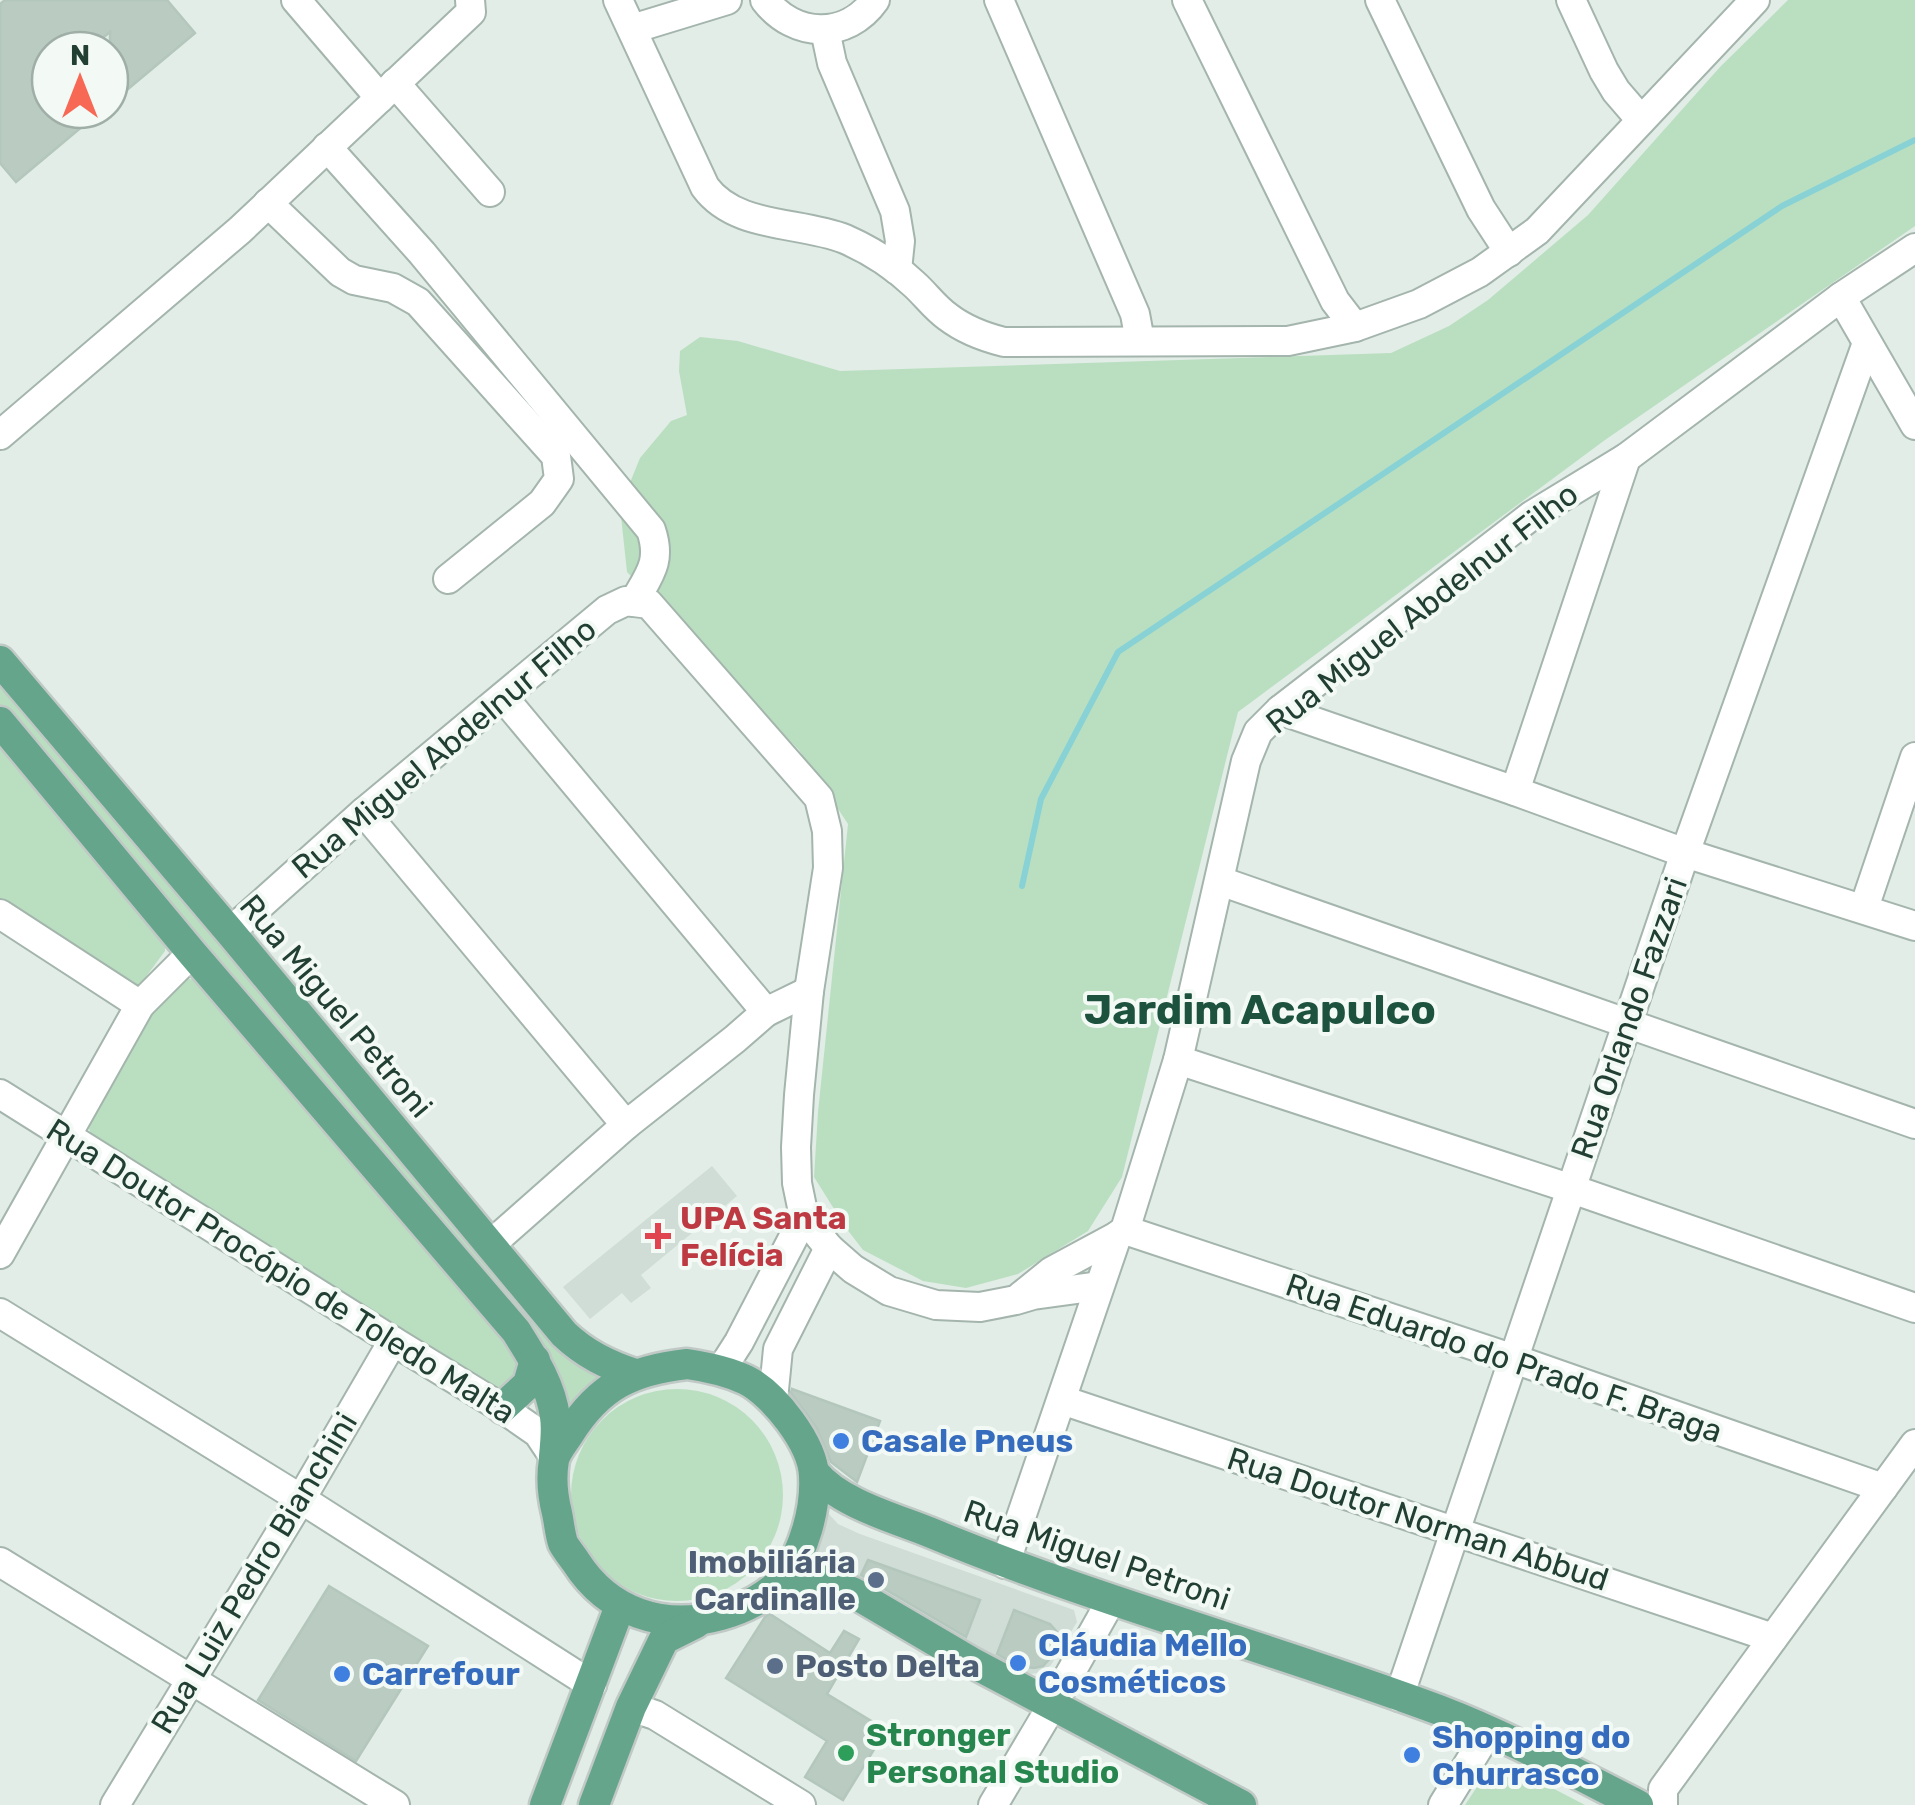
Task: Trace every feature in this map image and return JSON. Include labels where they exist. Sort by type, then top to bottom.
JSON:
[{"type":"main road","name":"Rua Miguel Petroni","points":[[0,661],[564,1334],[580,1349],[634,1374]]},
{"type":"main road","points":[[0,722],[516,1331],[548,1388],[555,1418],[554,1499],[563,1543],[588,1581],[620,1606],[659,1620],[700,1621]]},
{"type":"main road","points":[[502,1408],[528,1384],[535,1360]]},
{"type":"main road","points":[[554,1457],[583,1411],[607,1390],[634,1374],[687,1364],[721,1370],[749,1382],[773,1400],[800,1435],[815,1473],[811,1519],[783,1580],[737,1611],[700,1621],[664,1638],[631,1707],[594,1805]]},
{"type":"main road","name":"Rua Miguel Petroni","points":[[815,1473],[858,1503],[1005,1564],[1441,1711],[1648,1800]]},
{"type":"main road","points":[[783,1580],[812,1578],[852,1592],[971,1662],[1242,1805]]},
{"type":"main road","points":[[545,1805],[620,1606]]},
{"type":"street","points":[[296,0],[490,192]]},
{"type":"street","points":[[0,435],[268,204],[471,12],[470,0]]},
{"type":"street","points":[[618,0],[705,188],[720,204],[747,217],[843,238],[897,270],[959,325],[1004,342],[1288,341],[1355,327],[1450,290],[1537,230],[1754,0]]},
{"type":"street","points":[[632,29],[727,0]]},
{"type":"street","points":[[765,0],[798,27],[825,30],[851,22],[875,0]]},
{"type":"street","points":[[999,0],[1135,314],[1140,341]]},
{"type":"street","points":[[1187,0],[1335,301],[1355,327]]},
{"type":"street","points":[[1380,0],[1481,209],[1510,252]]},
{"type":"street","points":[[1571,0],[1604,72],[1641,120]]},
{"type":"street","points":[[825,30],[832,64],[895,212],[900,242],[897,270]]},
{"type":"street","points":[[327,148],[422,253],[651,530],[656,556],[634,602]]},
{"type":"street","points":[[268,204],[340,272],[354,280],[393,288],[418,302],[556,456],[559,479],[542,503],[448,579]]},
{"type":"street","name":"Rua Miguel Abdelnur Filho","points":[[1005,1564],[1178,1060],[1246,761],[1258,732],[1280,710],[1531,516],[1626,458],[1841,297],[1915,248]]},
{"type":"street","points":[[1841,297],[1915,425]]},
{"type":"street","name":"Rua Orlando Fazzari","points":[[1400,1697],[1685,853],[1867,343]]},
{"type":"street","points":[[1516,790],[1626,458]]},
{"type":"street","name":"Rua Miguel Abdelnur Filho","points":[[230,932],[364,812],[608,610],[626,601],[648,604],[820,798],[828,868],[809,991],[796,1147],[797,1183],[804,1217]]},
{"type":"street","points":[[504,697],[766,1012]]},
{"type":"street","points":[[1280,710],[1516,790],[1685,853],[1915,926]]},
{"type":"street","points":[[1864,908],[1915,757]]},
{"type":"street","points":[[364,812],[626,1124]]},
{"type":"street","points":[[1220,881],[1915,1124]]},
{"type":"street","points":[[0,914],[140,1005]]},
{"type":"street","points":[[0,1254],[140,1005],[192,952]]},
{"type":"street","points":[[490,1245],[626,1124],[766,1012],[809,991]]},
{"type":"street","points":[[1178,1060],[1572,1189],[1915,1308]]},
{"type":"street","name":"Rua Doutor Procópio de Toledo Malta","points":[[0,1094],[502,1408],[538,1433],[554,1457]]},
{"type":"street","points":[[721,1370],[804,1217],[829,1248],[853,1269],[889,1291],[936,1306],[980,1307],[1099,1286]]},
{"type":"street","points":[[1025,1297],[1052,1271],[1121,1233]]},
{"type":"street","name":"Rua Eduardo do Prado F. Braga","points":[[1121,1233],[1514,1360],[1883,1488]]},
{"type":"street","points":[[773,1400],[778,1349],[829,1248]]},
{"type":"street","points":[[1025,1297],[1050,1301],[1064,1312],[1073,1322],[1078,1348]]},
{"type":"street","points":[[0,1312],[592,1684]]},
{"type":"street","name":"Rua Luiz Pedro Bianchini","points":[[115,1805],[392,1341]]},
{"type":"street","name":"Rua Doutor Norman Abbud","points":[[1062,1400],[1773,1638]]},
{"type":"street","points":[[1648,1800],[1915,1444]]},
{"type":"street","points":[[0,1562],[394,1805]]},
{"type":"street","points":[[992,1805],[1112,1599]]},
{"type":"street","points":[[631,1707],[655,1715],[801,1805]]},
{"type":"street","points":[[1444,1805],[1488,1732]]},
{"type":"shaded area","name":"UPA Santa Felícia","points":[[712,1166],[737,1196],[641,1275],[651,1288],[631,1303],[622,1293],[590,1319],[563,1287]]},
{"type":"shaded area","points":[[828,1513],[838,1524],[860,1534],[1074,1610],[1077,1622],[1051,1665],[1040,1673],[1006,1668],[815,1568],[804,1557],[819,1518]]},
{"type":"green space","points":[[1788,0],[1915,0],[1915,226],[1605,440],[1238,712],[1122,1177],[1088,1231],[1018,1274],[966,1288],[923,1281],[863,1250],[814,1177],[848,824],[799,750],[627,572],[620,507],[640,458],[671,421],[687,415],[679,371],[680,351],[700,337],[738,341],[840,371],[1391,353],[1449,326],[1488,300],[1588,215],[1720,67]]},
{"type":"green space","points":[[0,672],[599,1376],[571,1404],[564,1417],[0,709]]},
{"type":"green space","points":[[0,742],[165,938],[165,951],[139,986],[131,987],[0,905]]},
{"type":"green space","points":[[187,978],[203,983],[507,1336],[523,1370],[501,1389],[94,1141],[90,1122],[131,1042],[158,1002]]},
{"type":"green space","points":[[677,1389],[718,1397],[752,1420],[775,1454],[783,1495],[775,1536],[752,1570],[718,1593],[677,1601],[636,1593],[602,1570],[579,1536],[571,1495],[579,1454],[602,1420],[636,1397]]},
{"type":"green space","points":[[1492,1764],[1510,1766],[1585,1805],[1465,1805]]},
{"type":"building","points":[[5,0],[167,0],[195,33],[130,87],[130,30],[30,30],[30,130],[78,130],[16,182],[0,163],[0,4]]},
{"type":"building","name":"Casale Pneus","points":[[792,1389],[880,1421],[857,1482],[831,1462],[816,1427]]},
{"type":"building","points":[[868,1560],[980,1600],[966,1637],[861,1575]]},
{"type":"building","name":"Carrefour","points":[[329,1586],[428,1646],[356,1761],[258,1700]]},
{"type":"building","points":[[1014,1610],[1050,1624],[1057,1632],[1057,1646],[1043,1666],[1018,1666],[997,1654]]},
{"type":"building","points":[[770,1614],[830,1653],[844,1631],[859,1639],[827,1694],[886,1730],[843,1800],[805,1777],[827,1741],[726,1678]]},
{"type":"waterway","points":[[1022,886],[1041,799],[1118,652],[1782,206],[1915,140]]},
{"type":"place","name":"UPA Santa Felícia","points":[[658,1236]]},
{"type":"place","name":"Casale Pneus","points":[[841,1441]]},
{"type":"place","name":"Imobiliária Cardinalle","points":[[876,1580]]},
{"type":"place","name":"Cláudia Mello Cosméticos","points":[[1018,1663]]},
{"type":"place","name":"Posto Delta","points":[[775,1666]]},
{"type":"place","name":"Carrefour","points":[[342,1674]]},
{"type":"place","name":"Stronger Personal Studio","points":[[846,1753]]},
{"type":"place","name":"Shopping do Churrasco","points":[[1412,1755]]},
{"type":"district","name":"Jardim Acapulco","points":[[1260,1009]]}]
